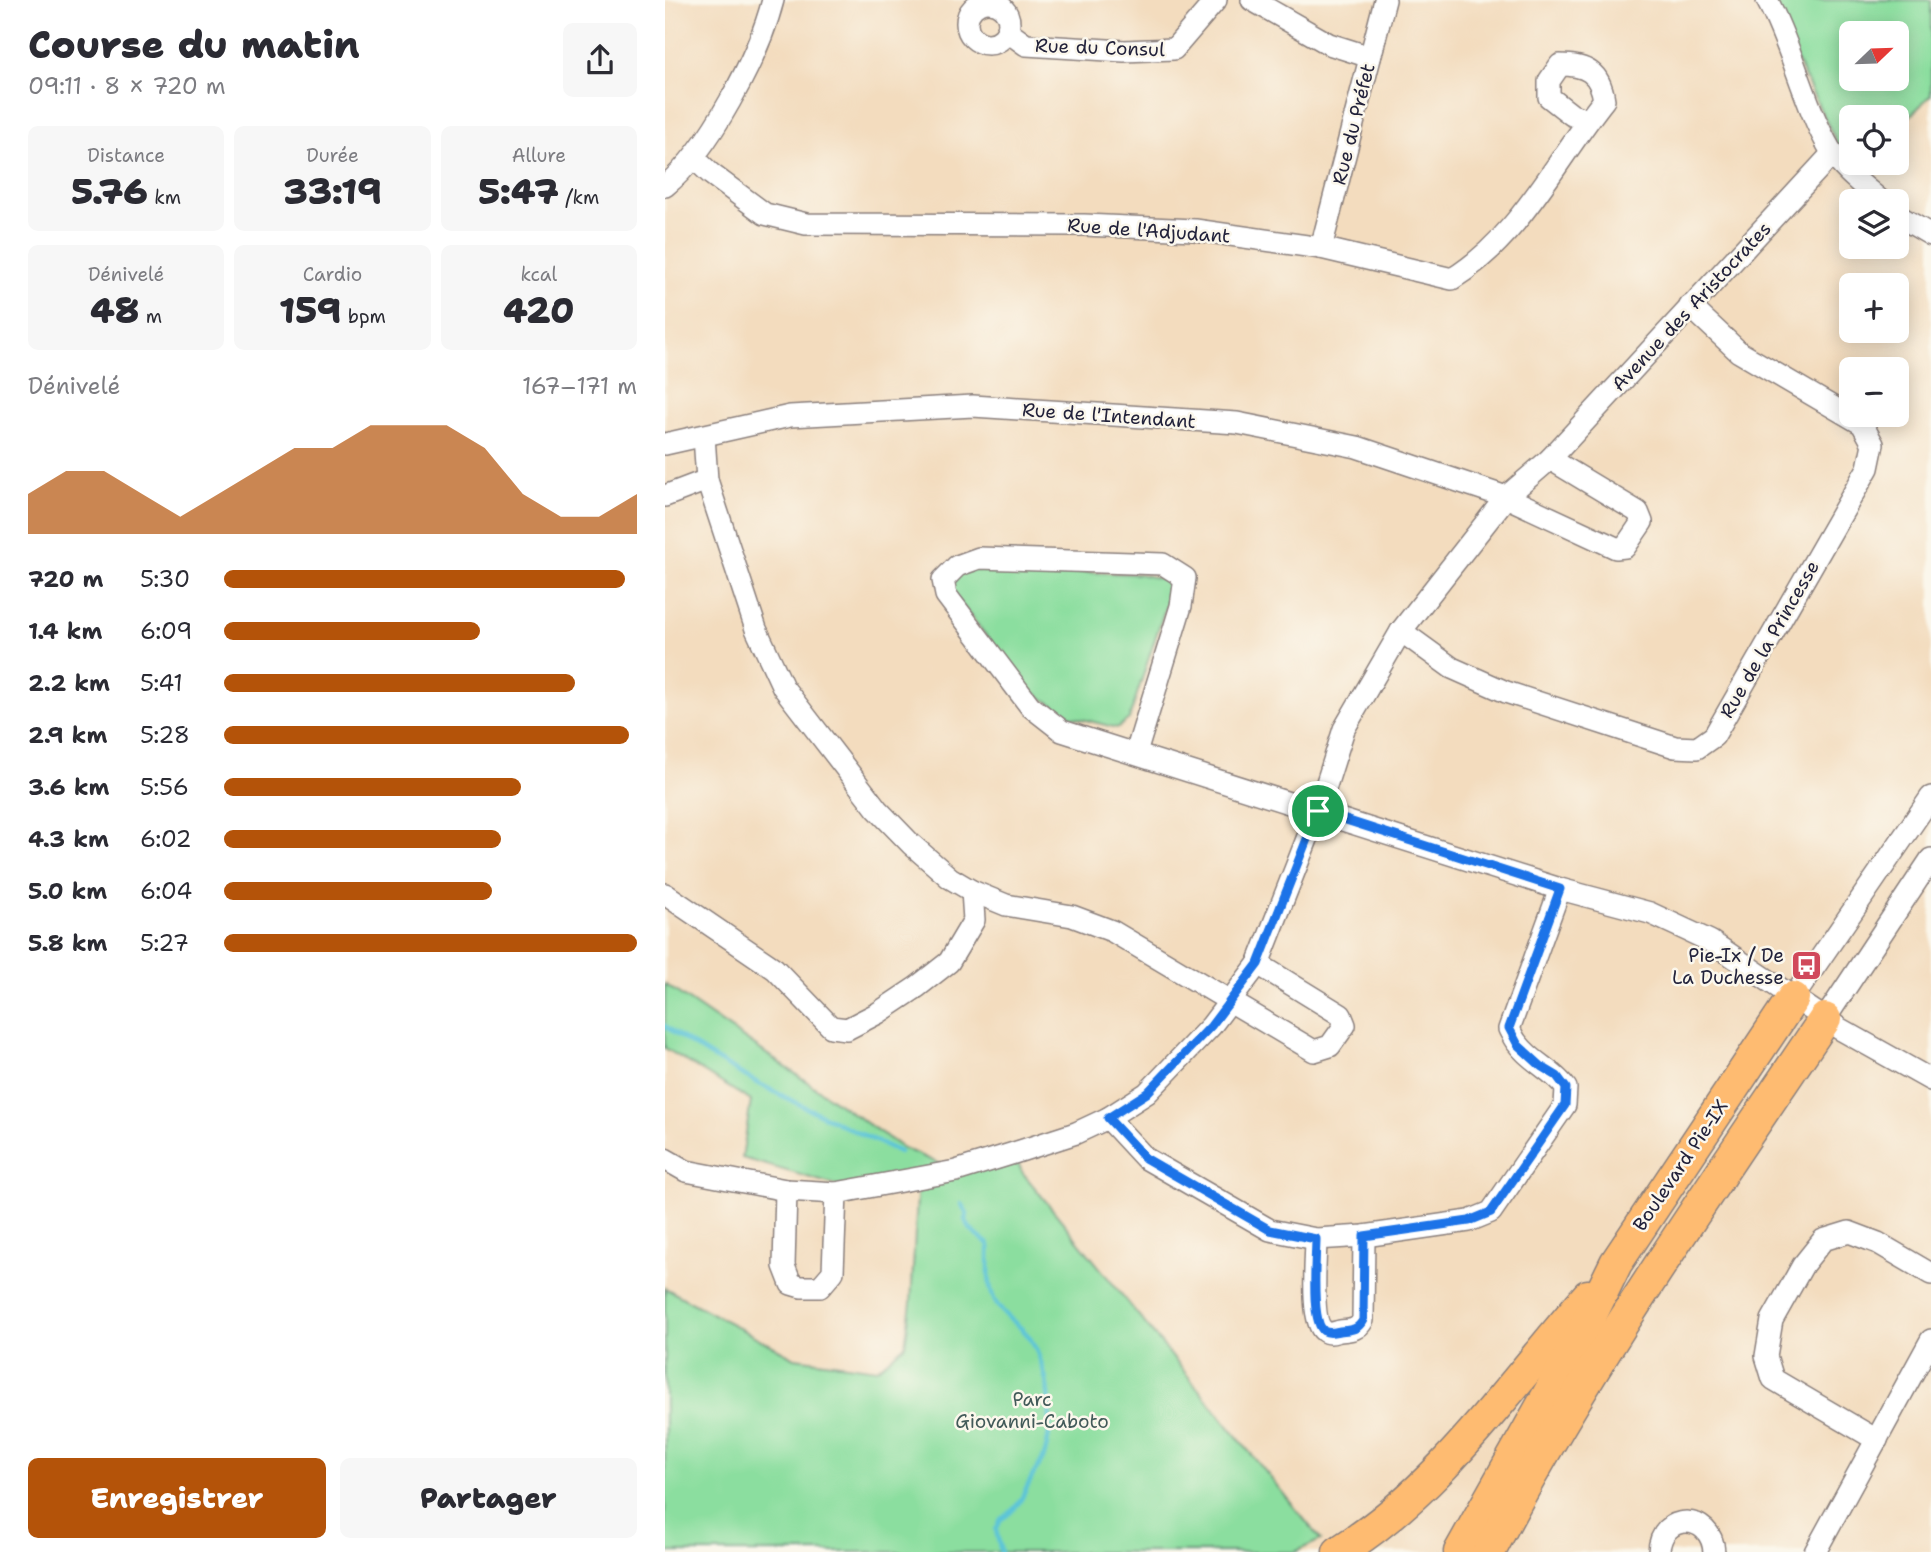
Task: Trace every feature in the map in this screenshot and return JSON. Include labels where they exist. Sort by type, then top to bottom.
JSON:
[{"type":"highway","name":"Boulevard Pie-IX","points":[[1459,1552],[1573,1351],[1616,1263],[1793,998]]},
{"type":"highway","name":"Boulevard Pie-IX","points":[[1489,1552],[1611,1343],[1825,1019]]},
{"type":"highway","points":[[1711,1119],[1720,1118],[1731,1123],[1741,1145]]},
{"type":"highway","points":[[1339,1552],[1386,1519],[1436,1474],[1616,1263]]},
{"type":"highway","points":[[1505,1552],[1527,1484]]},
{"type":"street","points":[[665,186],[694,158],[726,106],[753,54],[768,20],[773,0]]},
{"type":"street","name":"Rue du Consul","points":[[1007,32],[1026,45],[1124,51],[1174,49],[1216,0]]},
{"type":"street","points":[[1252,0],[1329,44],[1370,57]]},
{"type":"street","name":"Rue du Préfet","points":[[1321,248],[1385,0]]},
{"type":"street","points":[[1767,0],[1781,25],[1807,102],[1833,153],[1869,189]]},
{"type":"street","name":"Rue de l'Adjudant","points":[[694,158],[765,214],[806,224],[1084,225],[1181,229],[1321,248],[1451,279],[1473,266],[1514,223],[1588,120]]},
{"type":"street","name":"Avenue des Aristocrates","points":[[665,1159],[686,1171],[786,1190],[836,1193],[956,1171],[1076,1133],[1108,1118],[1147,1093],[1232,1000],[1258,964],[1318,811],[1344,729],[1401,631],[1506,497],[1550,459],[1833,153]]},
{"type":"street","points":[[1909,222],[1931,235]]},
{"type":"street","name":"Rue de la Princesse","points":[[1401,631],[1452,668],[1506,692],[1675,747],[1697,748],[1714,736],[1868,468],[1873,444],[1862,424],[1739,352],[1691,306]]},
{"type":"street","name":"Rue de l'Intendant","points":[[665,444],[790,416],[974,406],[1237,423],[1357,447],[1506,497]]},
{"type":"street","points":[[704,436],[707,480],[756,629],[783,687],[877,809],[950,878],[972,891],[1006,905],[1072,916],[1112,931],[1314,1051],[1329,1046],[1345,1025],[1341,1015],[1258,964]]},
{"type":"street","points":[[1506,497],[1616,548],[1625,547],[1642,522],[1638,512],[1550,459]]},
{"type":"street","points":[[665,496],[707,480]]},
{"type":"street","points":[[1136,753],[1181,606],[1185,578],[1163,564],[979,558],[957,566],[943,580],[946,595],[1030,706],[1062,732],[1136,753],[1560,889],[1633,908],[1680,926],[1724,950],[1825,1019],[1931,1080]]},
{"type":"street","name":"Boulevard Pie-IX","points":[[1793,998],[1931,797]]},
{"type":"street","name":"Boulevard Pie-IX","points":[[1825,1019],[1923,890],[1931,859]]},
{"type":"street","points":[[1108,1118],[1145,1158],[1270,1230],[1316,1239],[1364,1236],[1469,1221],[1491,1212],[1565,1105],[1566,1088],[1557,1076],[1542,1067],[1518,1045],[1509,1028],[1560,889]]},
{"type":"street","points":[[665,894],[775,969],[831,1027],[847,1029],[878,1013],[949,962],[974,920],[972,891]]},
{"type":"street","points":[[786,1190],[784,1266],[791,1284],[801,1287],[820,1287],[833,1272],[836,1193]]},
{"type":"street","points":[[1877,1440],[1773,1379],[1766,1356],[1772,1320],[1803,1265],[1823,1240],[1849,1233],[1878,1243],[1931,1274]]},
{"type":"street","points":[[1316,1239],[1316,1317],[1322,1330],[1328,1333],[1355,1329],[1363,1320],[1364,1236]]},
{"type":"street","points":[[1815,1552],[1931,1340]]},
{"type":"street","points":[[1659,1552],[1662,1536],[1668,1528],[1685,1521],[1703,1526],[1713,1541],[1715,1552]]},
{"type":"green space","points":[[1767,0],[1931,0],[1931,95],[1909,117],[1909,105],[1839,105],[1839,147]]},
{"type":"green space","points":[[978,569],[1140,574],[1162,579],[1169,585],[1169,596],[1129,719],[1117,728],[1070,716],[1030,690],[950,591],[959,573]]},
{"type":"green space","name":"Parc Giovanni-Caboto","points":[[665,984],[903,1148],[956,1171],[1014,1153],[1022,1172],[1321,1540],[1295,1552],[665,1552],[665,1288],[795,1358],[877,1369],[905,1345],[911,1303],[918,1180],[852,1190],[742,1158],[751,1101],[665,1048]]},
{"type":"waterway","points":[[665,1026],[750,1079],[899,1152]]},
{"type":"waterway","points":[[961,1204],[967,1213],[966,1221],[970,1229],[989,1245],[990,1282],[996,1303],[1030,1338],[1037,1351],[1046,1379],[1050,1409],[1044,1456],[1020,1501],[1001,1519],[996,1530],[1001,1552]]},
{"type":"place","name":"Pie-Ix / De La Duchesse","points":[[1807,966]]},
{"type":"route","points":[[1318,811],[1560,889],[1509,1028],[1518,1045],[1542,1067],[1557,1076],[1566,1088],[1565,1105],[1491,1212],[1469,1221],[1364,1236],[1363,1320],[1355,1329],[1328,1333],[1322,1330],[1316,1317],[1316,1239],[1270,1230],[1145,1158],[1108,1118],[1147,1093],[1211,1026],[1258,964],[1318,811]]}]
